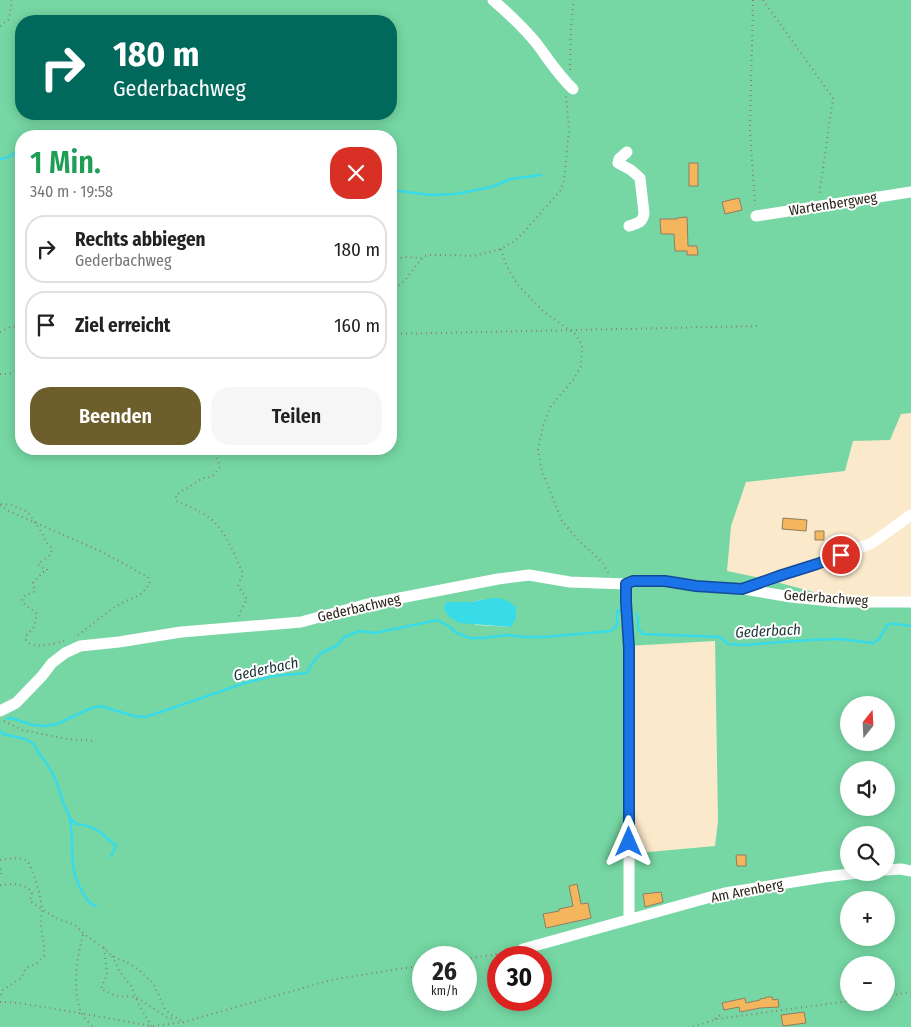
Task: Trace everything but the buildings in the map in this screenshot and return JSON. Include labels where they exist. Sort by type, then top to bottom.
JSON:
[{"type":"street","points":[[493,0],[536,43],[552,66],[570,86]]},
{"type":"street","points":[[627,152],[619,159],[618,163],[631,170],[640,178],[644,213],[644,218],[641,222],[629,226]]},
{"type":"street","name":"Wartenbergweg","points":[[756,216],[911,192]]},
{"type":"street","name":"Gederbachweg","points":[[742,589],[872,544],[911,515]]},
{"type":"street","name":"Gederbachweg","points":[[0,711],[16,703],[52,663],[65,653],[80,646],[181,632],[301,622],[364,605],[498,579],[529,575],[570,582],[621,583],[665,581],[840,602],[911,602]]},
{"type":"street","points":[[621,583],[626,602],[629,648],[629,919]]},
{"type":"street","points":[[895,869],[911,871]]},
{"type":"street","name":"Am Arenberg","points":[[535,946],[725,893],[840,875]]},
{"type":"path","points":[[0,26],[9,19],[12,0]]},
{"type":"path","points":[[397,287],[406,279],[422,258],[428,255],[474,256],[501,249],[513,242],[560,190],[564,181],[569,129],[566,87],[570,86],[574,0]]},
{"type":"path","points":[[753,0],[750,130],[756,216]]},
{"type":"path","points":[[763,0],[833,98],[817,207]]},
{"type":"path","points":[[501,249],[506,265],[517,284],[544,312],[575,334],[582,345],[581,366],[573,380],[551,406],[543,426],[538,450],[542,471],[562,521],[621,583]]},
{"type":"path","points":[[397,259],[422,258]]},
{"type":"path","points":[[397,334],[758,326]]},
{"type":"path","points":[[0,332],[15,327]]},
{"type":"path","points":[[0,374],[15,373]]},
{"type":"path","points":[[215,455],[220,467],[212,477],[202,478],[176,495],[176,501],[193,508],[211,519],[226,536],[244,573],[238,586],[247,599],[241,610],[237,628]]},
{"type":"path","points":[[0,504],[7,510],[100,551],[148,577],[150,583],[139,596],[122,603],[73,639]]},
{"type":"path","points":[[0,504],[11,505],[28,512],[52,548],[51,554],[38,564],[47,569],[47,571],[43,572],[33,583],[35,591],[22,599],[22,602],[37,614],[34,627],[27,635],[26,640],[28,643],[36,646],[64,641]]},
{"type":"path","points":[[0,718],[22,730],[67,739],[96,740]]},
{"type":"path","points":[[0,860],[20,859],[28,862],[35,876],[42,909],[40,922],[45,945],[44,956],[36,964],[26,968],[21,978],[3,990],[0,997]]},
{"type":"path","points":[[0,868],[2,871],[0,876]]},
{"type":"path","points":[[0,886],[18,884],[28,888],[32,893],[31,902],[56,918],[76,925],[84,934],[104,948],[112,956],[120,972],[131,986],[139,1005],[152,1026]]},
{"type":"path","points":[[84,934],[76,972],[76,988],[81,1013],[93,1027]]},
{"type":"path","points":[[104,948],[107,974],[101,990],[116,996],[136,997],[168,1018],[178,1019]]},
{"type":"path","points":[[112,956],[130,964],[153,984],[165,1009],[184,1022]]},
{"type":"path","points":[[0,1002],[18,1003],[152,1026],[184,1022],[331,980],[412,967]]},
{"type":"path","points":[[895,995],[911,992]]},
{"type":"path","points":[[693,1027],[716,1020],[840,1002]]},
{"type":"path","points":[[716,1020],[723,1013]]},
{"type":"path","points":[[181,1027],[184,1022]]},
{"type":"green space","points":[[0,0],[911,0],[911,413],[901,414],[890,440],[853,441],[845,471],[746,482],[731,526],[727,571],[840,599],[911,600],[911,1027],[0,1027]],"holes":[[[485,599],[510,627],[476,625],[446,602],[472,602]],[[715,641],[718,821],[715,846],[627,854],[627,646]]]},
{"type":"water","points":[[499,598],[508,601],[516,607],[516,618],[511,627],[459,623],[448,616],[444,608],[446,602],[472,602]]},
{"type":"waterway","points":[[0,159],[15,153]]},
{"type":"waterway","points":[[397,191],[431,195],[456,194],[491,187],[511,179],[541,175]]},
{"type":"waterway","name":"Gederbach","points":[[7,719],[11,718],[33,725],[45,726],[57,724],[100,706],[134,716],[146,717],[245,683],[273,676],[307,673],[321,653],[338,645],[344,637],[360,631],[375,633],[438,620],[455,632],[469,638],[507,635],[545,637],[611,631],[617,625],[617,611],[621,611]]},
{"type":"waterway","name":"Gederbach","points":[[636,614],[638,629],[643,634],[720,637],[728,644],[742,645],[840,639],[873,643],[879,639],[888,624],[911,626]]},
{"type":"waterway","points":[[0,731],[3,734],[25,739],[34,744],[56,780],[70,819],[75,875],[87,900],[96,906]]},
{"type":"waterway","points":[[71,819],[76,824],[88,826],[98,831],[116,846],[111,856]]},
{"type":"route","points":[[629,842],[629,648],[626,584],[633,581],[665,581],[696,586],[742,589],[841,555]]}]
